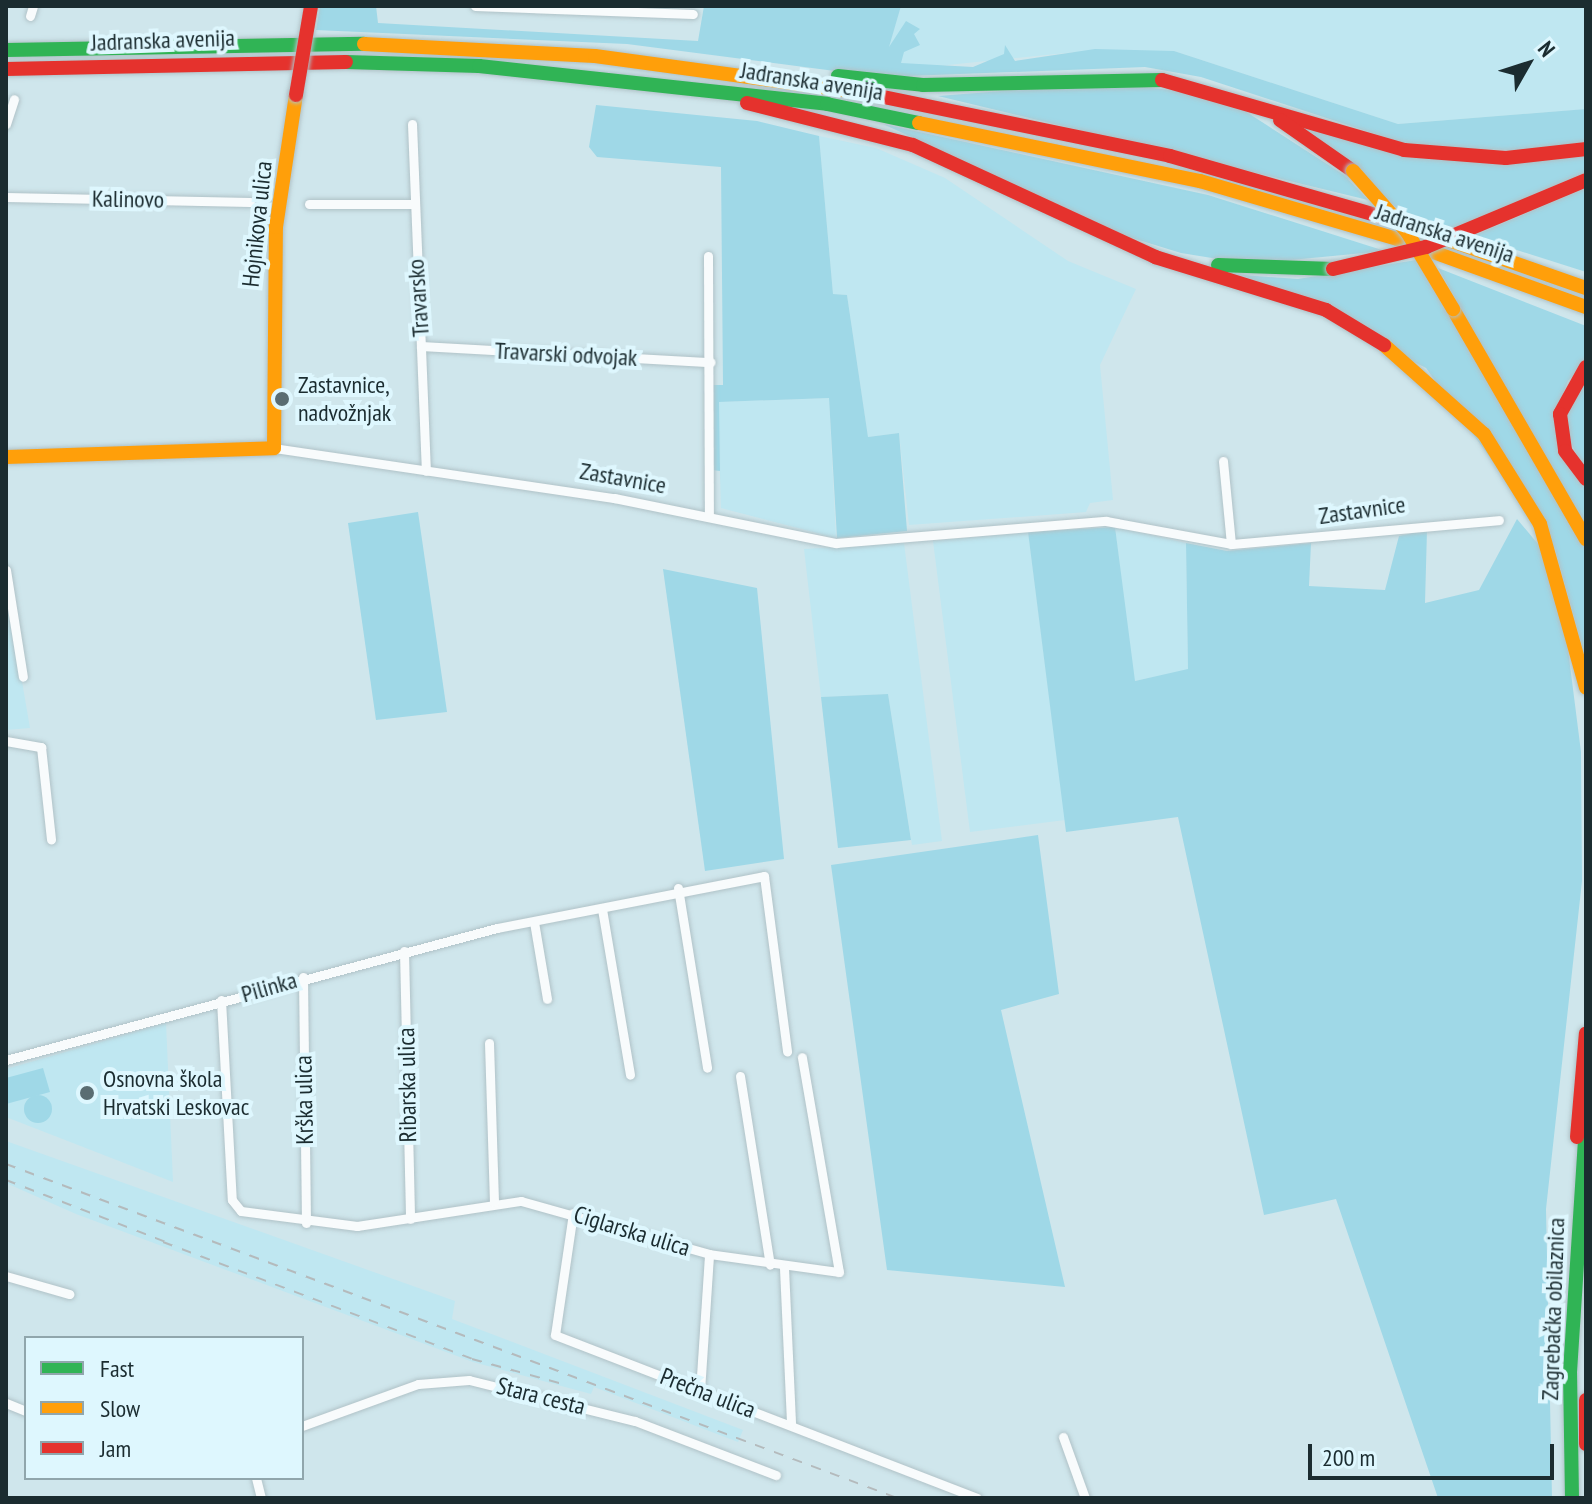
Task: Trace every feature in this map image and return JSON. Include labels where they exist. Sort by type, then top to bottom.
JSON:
[{"type":"main road","name":"Hojnikova ulica","points":[[274,448],[274,257],[311,6]]},
{"type":"main road","name":"Jadranska avenija","points":[[6,50],[259,42],[517,49],[945,107],[1298,191],[1586,288]]},
{"type":"main road","points":[[517,49],[589,46],[923,85],[1076,74],[1201,86],[1404,150],[1506,158],[1586,149]]},
{"type":"main road","name":"Jadranska avenija","points":[[6,69],[296,59],[615,78],[827,104],[1009,137],[1298,210],[1586,307]]},
{"type":"main road","points":[[615,78],[830,119],[913,145],[1137,248],[1326,310],[1445,391],[1509,468],[1540,524],[1586,688]]},
{"type":"main road","points":[[1201,86],[1289,125],[1353,171],[1399,221],[1586,539]]},
{"type":"main road","points":[[1137,248],[1262,271],[1333,269],[1426,247],[1586,180]]},
{"type":"main road","points":[[1298,191],[1349,199],[1586,277]]},
{"type":"main road","points":[[1298,210],[1586,320]]},
{"type":"main road","points":[[1586,367],[1563,399],[1560,428],[1565,451],[1586,479]]},
{"type":"main road","name":"Zastavnice","points":[[6,457],[274,448]]},
{"type":"main road","points":[[1583,1155],[1575,1131],[1586,1033]]},
{"type":"main road","name":"Zagrebačka obilaznica","points":[[1572,1498],[1570,1357],[1586,1122]]},
{"type":"main road","name":"Zagrebačka obilaznica","points":[[1586,1400],[1586,1444]]},
{"type":"street","points":[[475,6],[693,14]]},
{"type":"street","points":[[6,124],[14,99]]},
{"type":"street","name":"Travarsko","points":[[412,124],[411,204],[426,471]]},
{"type":"street","name":"Kalinovo","points":[[6,197],[250,202]]},
{"type":"street","points":[[309,204],[411,204]]},
{"type":"street","points":[[708,256],[711,362],[709,517]]},
{"type":"street","name":"Travarski odvojak","points":[[421,346],[711,362]]},
{"type":"street","name":"Zastavnice","points":[[274,448],[709,517],[836,543],[1106,521],[1231,544],[1499,520]]},
{"type":"street","points":[[1223,461],[1231,544]]},
{"type":"street","points":[[6,570],[23,677]]},
{"type":"street","points":[[6,741],[41,747],[51,839]]},
{"type":"street","name":"Pilinka","points":[[6,1060],[404,951],[602,909],[678,888],[764,876],[787,1051]]},
{"type":"street","points":[[678,888],[707,1068]]},
{"type":"street","points":[[602,909],[630,1075]]},
{"type":"street","points":[[534,922],[547,999]]},
{"type":"street","name":"Ribarska ulica","points":[[404,951],[410,1219]]},
{"type":"street","name":"Krška ulica","points":[[303,977],[306,1223]]},
{"type":"street","name":"Ciglarska ulica","points":[[221,1000],[232,1207],[306,1223],[410,1219],[494,1202],[573,1213],[709,1254],[784,1268],[839,1272],[802,1057]]},
{"type":"street","points":[[489,1043],[494,1202]]},
{"type":"street","points":[[740,1076],[770,1265]]},
{"type":"street","name":"Prečna ulica","points":[[573,1213],[555,1335],[977,1498]]},
{"type":"street","points":[[700,1391],[709,1254]]},
{"type":"street","points":[[784,1268],[791,1424]]},
{"type":"street","points":[[6,1276],[69,1294]]},
{"type":"street","name":"Stara cesta","points":[[304,1425],[418,1384],[469,1380],[635,1421],[776,1475]]},
{"type":"street","points":[[1063,1437],[1085,1498]]},
{"type":"shaded area","points":[[320,6],[376,6],[378,23],[698,41],[704,6],[901,6],[889,47],[906,21],[920,29],[914,34],[920,45],[904,52],[901,63],[973,67],[1004,54],[1005,45],[1015,61],[1095,49],[1174,51],[1398,124],[1586,109],[1586,143],[1529,151],[1412,146],[1201,77],[1145,67],[881,77],[627,44],[316,30]]},
{"type":"shaded area","points":[[901,6],[1586,6],[1586,109],[1398,124],[1174,51],[1076,52],[908,69],[886,55]]},
{"type":"shaded area","points":[[1104,83],[1190,92],[1245,111],[1344,175],[1368,200],[938,96]]},
{"type":"shaded area","points":[[596,105],[757,121],[819,136],[833,294],[847,295],[868,437],[899,433],[907,531],[837,538],[829,398],[719,402],[720,471],[712,470],[713,385],[723,385],[721,167],[597,157],[589,147]]},
{"type":"shaded area","points":[[883,124],[1208,195],[1385,251],[1249,264],[1181,253],[1129,237]]},
{"type":"shaded area","points":[[1307,128],[1412,158],[1586,155],[1586,172],[1455,229],[1399,210]]},
{"type":"shaded area","points":[[819,136],[876,148],[945,178],[1068,261],[1136,289],[1100,365],[1113,500],[1090,503],[1086,512],[909,525],[899,433],[868,437],[847,295],[833,294]]},
{"type":"shaded area","points":[[1586,188],[1586,272],[1473,236]]},
{"type":"shaded area","points":[[1416,260],[1586,549],[1586,661],[1555,549],[1426,368],[1242,275],[1298,279]]},
{"type":"shaded area","points":[[1438,268],[1586,326],[1586,362],[1568,381],[1556,412],[1586,486],[1586,530]]},
{"type":"shaded area","points":[[1586,373],[1586,475],[1563,425]]},
{"type":"shaded area","points":[[829,398],[836,538],[721,508],[718,402]]},
{"type":"shaded area","points":[[418,512],[447,712],[376,720],[348,523]]},
{"type":"shaded area","points":[[1517,519],[1538,544],[1564,618],[1581,752],[1582,881],[1546,1209],[1552,1498],[1438,1498],[1336,1199],[1264,1215],[1178,817],[1066,832],[1028,532],[1115,527],[1135,681],[1188,669],[1186,543],[1227,551],[1311,543],[1309,586],[1385,590],[1399,536],[1427,530],[1425,603],[1479,590]]},
{"type":"shaded area","points":[[1115,527],[1186,543],[1188,670],[1134,681]]},
{"type":"shaded area","points":[[1028,532],[1065,820],[970,832],[933,541]]},
{"type":"shaded area","points":[[904,543],[942,841],[912,845],[888,694],[821,697],[804,549]]},
{"type":"shaded area","points":[[663,569],[757,588],[784,859],[705,871]]},
{"type":"shaded area","points":[[6,606],[9,606],[30,728],[6,730]]},
{"type":"shaded area","points":[[888,694],[911,840],[838,848],[821,697]]},
{"type":"shaded area","points":[[1038,835],[1059,994],[1001,1010],[1065,1287],[887,1270],[831,865]]},
{"type":"shaded area","name":"Osnovna škola Hrvatski Leskovac","points":[[166,1023],[173,1182],[6,1117],[6,1069]]},
{"type":"shaded area","points":[[43,1068],[50,1092],[6,1104],[6,1078]]},
{"type":"shaded area","points":[[38,1095],[48,1099],[52,1109],[48,1119],[38,1123],[28,1119],[24,1109],[28,1099]]},
{"type":"shaded area","points":[[6,1141],[455,1301],[452,1319],[743,1430],[738,1442],[594,1387],[591,1394],[473,1362],[76,1214],[6,1183]]},
{"type":"railway","points":[[6,1164],[897,1498]]},
{"type":"railway","points":[[6,1180],[174,1245]]},
{"type":"railway","points":[[163,1242],[472,1359],[563,1384]]},
{"type":"traffic: fast","points":[[6,50],[364,44]]},
{"type":"traffic: fast","points":[[346,62],[479,66],[827,104],[919,123]]},
{"type":"traffic: fast","points":[[838,76],[923,85],[1162,80]]},
{"type":"traffic: fast","points":[[1218,265],[1333,269]]},
{"type":"traffic: fast","points":[[1572,1498],[1570,1372],[1586,1122]]},
{"type":"traffic: slow","points":[[364,44],[595,56],[864,93]]},
{"type":"traffic: slow","points":[[6,457],[274,448],[276,227],[296,95]]},
{"type":"traffic: slow","points":[[919,123],[1200,181],[1397,239],[1586,307]]},
{"type":"traffic: slow","points":[[1353,171],[1407,232],[1453,309]]},
{"type":"traffic: slow","points":[[1386,218],[1586,288]]},
{"type":"traffic: slow","points":[[1453,309],[1586,539]]},
{"type":"traffic: slow","points":[[1384,345],[1484,434],[1540,524],[1586,688]]},
{"type":"traffic: jam","points":[[296,95],[311,6]]},
{"type":"traffic: jam","points":[[6,69],[346,62]]},
{"type":"traffic: jam","points":[[1162,80],[1404,150],[1506,158],[1586,149]]},
{"type":"traffic: jam","points":[[864,93],[1170,156],[1386,218]]},
{"type":"traffic: jam","points":[[747,103],[913,145],[1155,257],[1326,310],[1384,345]]},
{"type":"traffic: jam","points":[[1280,120],[1353,171]]},
{"type":"traffic: jam","points":[[1333,269],[1426,247],[1586,180]]},
{"type":"traffic: jam","points":[[1586,367],[1560,414],[1565,451],[1586,479]]},
{"type":"traffic: jam","points":[[1577,1137],[1586,1033]]},
{"type":"traffic: jam","points":[[1586,1400],[1586,1444]]},
{"type":"place","name":"Zastavnice, nadvožnjak","points":[[282,399]]},
{"type":"place","name":"Osnovna škola Hrvatski Leskovac","points":[[87,1093]]}]
